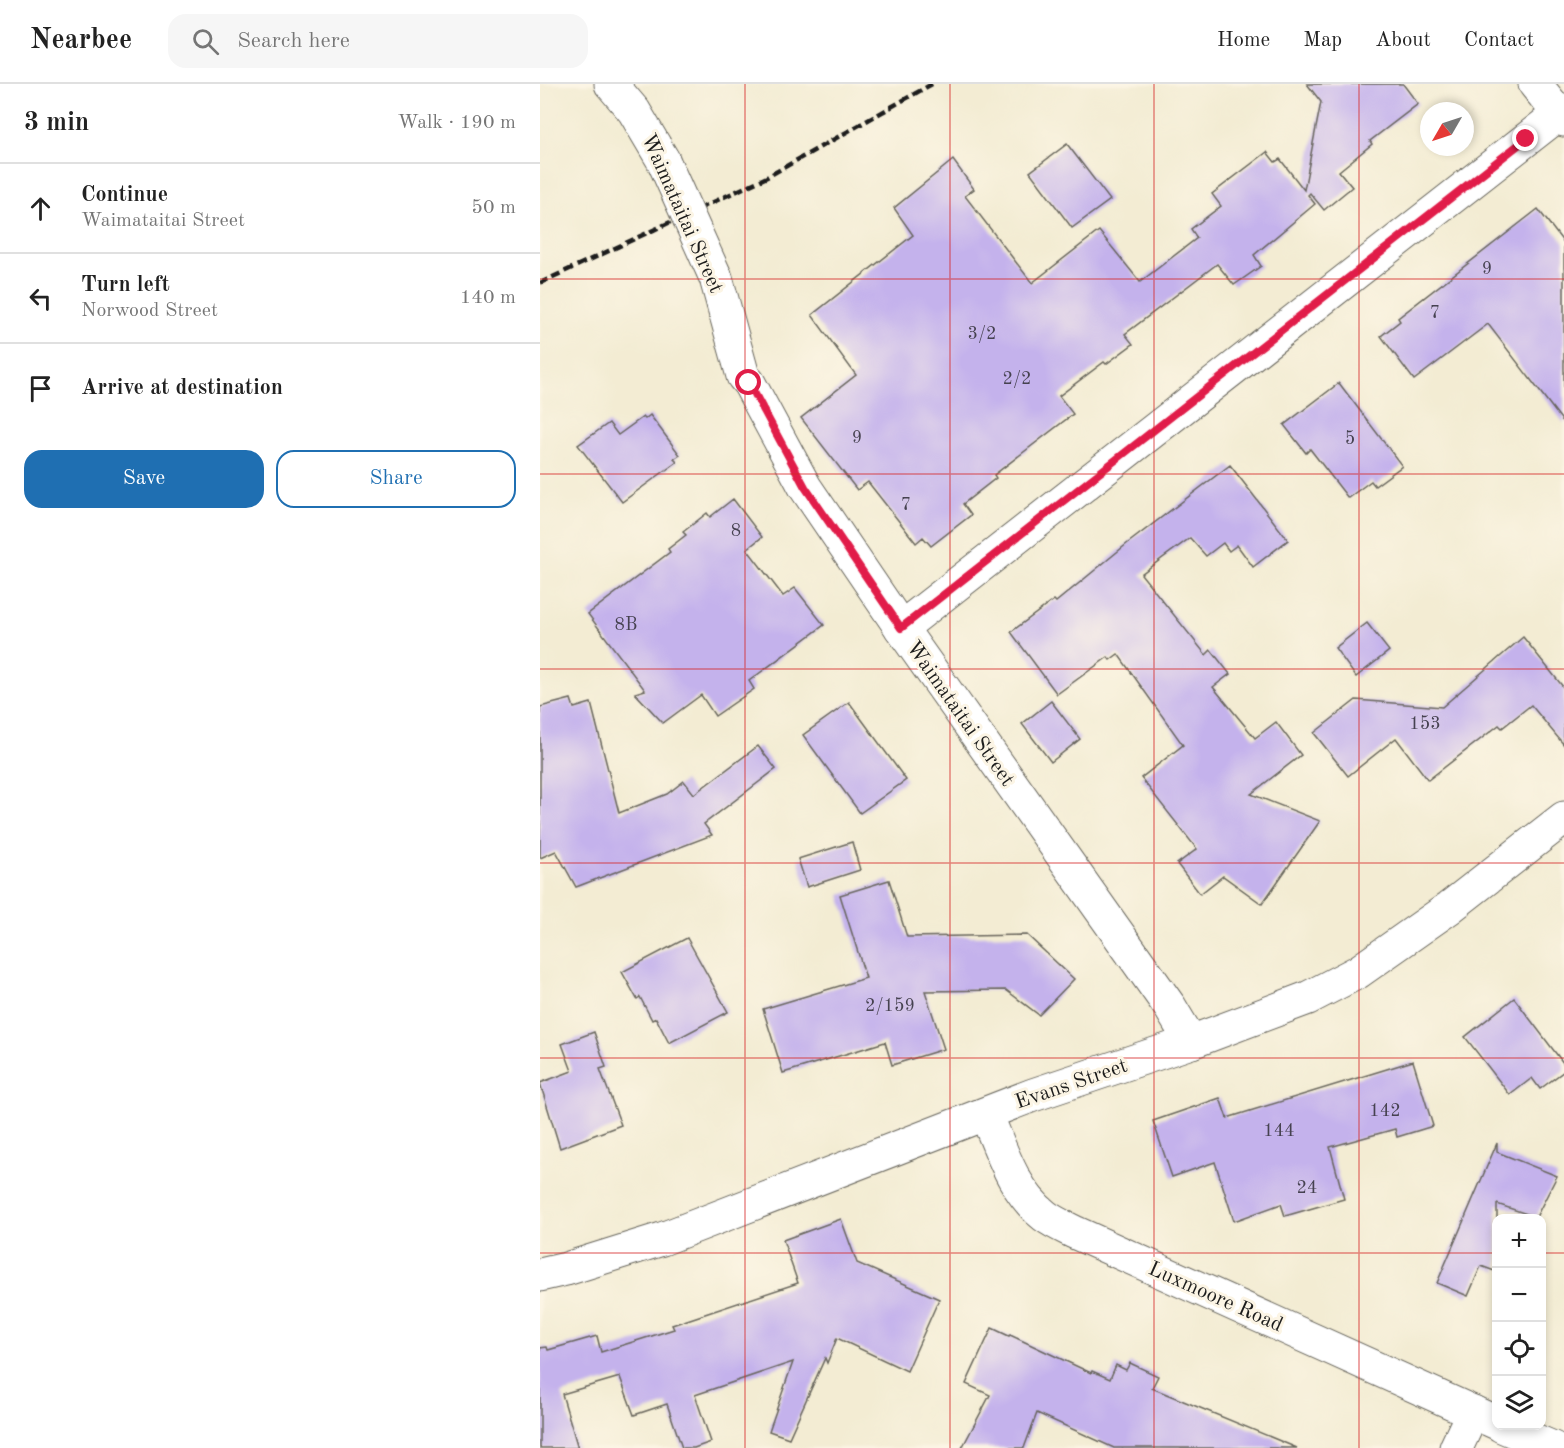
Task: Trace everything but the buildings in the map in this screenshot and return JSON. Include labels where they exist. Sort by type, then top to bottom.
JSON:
[{"type":"main road","name":"Waimataitai Street","points":[[611,84],[634,111],[663,160],[716,278],[743,376],[805,487],[901,628],[1164,998],[1191,1042]]},
{"type":"main road","points":[[901,628],[1562,115],[1535,84]]},
{"type":"main road","name":"Evans Street","points":[[540,1275],[577,1266],[662,1239],[1033,1095],[1191,1042],[1308,998],[1358,972],[1449,908],[1564,818]]},
{"type":"main road","name":"Luxmoore Road","points":[[986,1114],[1017,1185],[1030,1202],[1046,1216],[1074,1232],[1485,1418]]},
{"type":"main road","points":[[1456,1448],[1485,1418]]},
{"type":"main road","points":[[1513,1430],[1552,1448]]},
{"type":"railway","points":[[540,283],[767,177],[932,84]]},
{"type":"route","points":[[749,383],[805,487],[901,628],[1526,139]]}]
